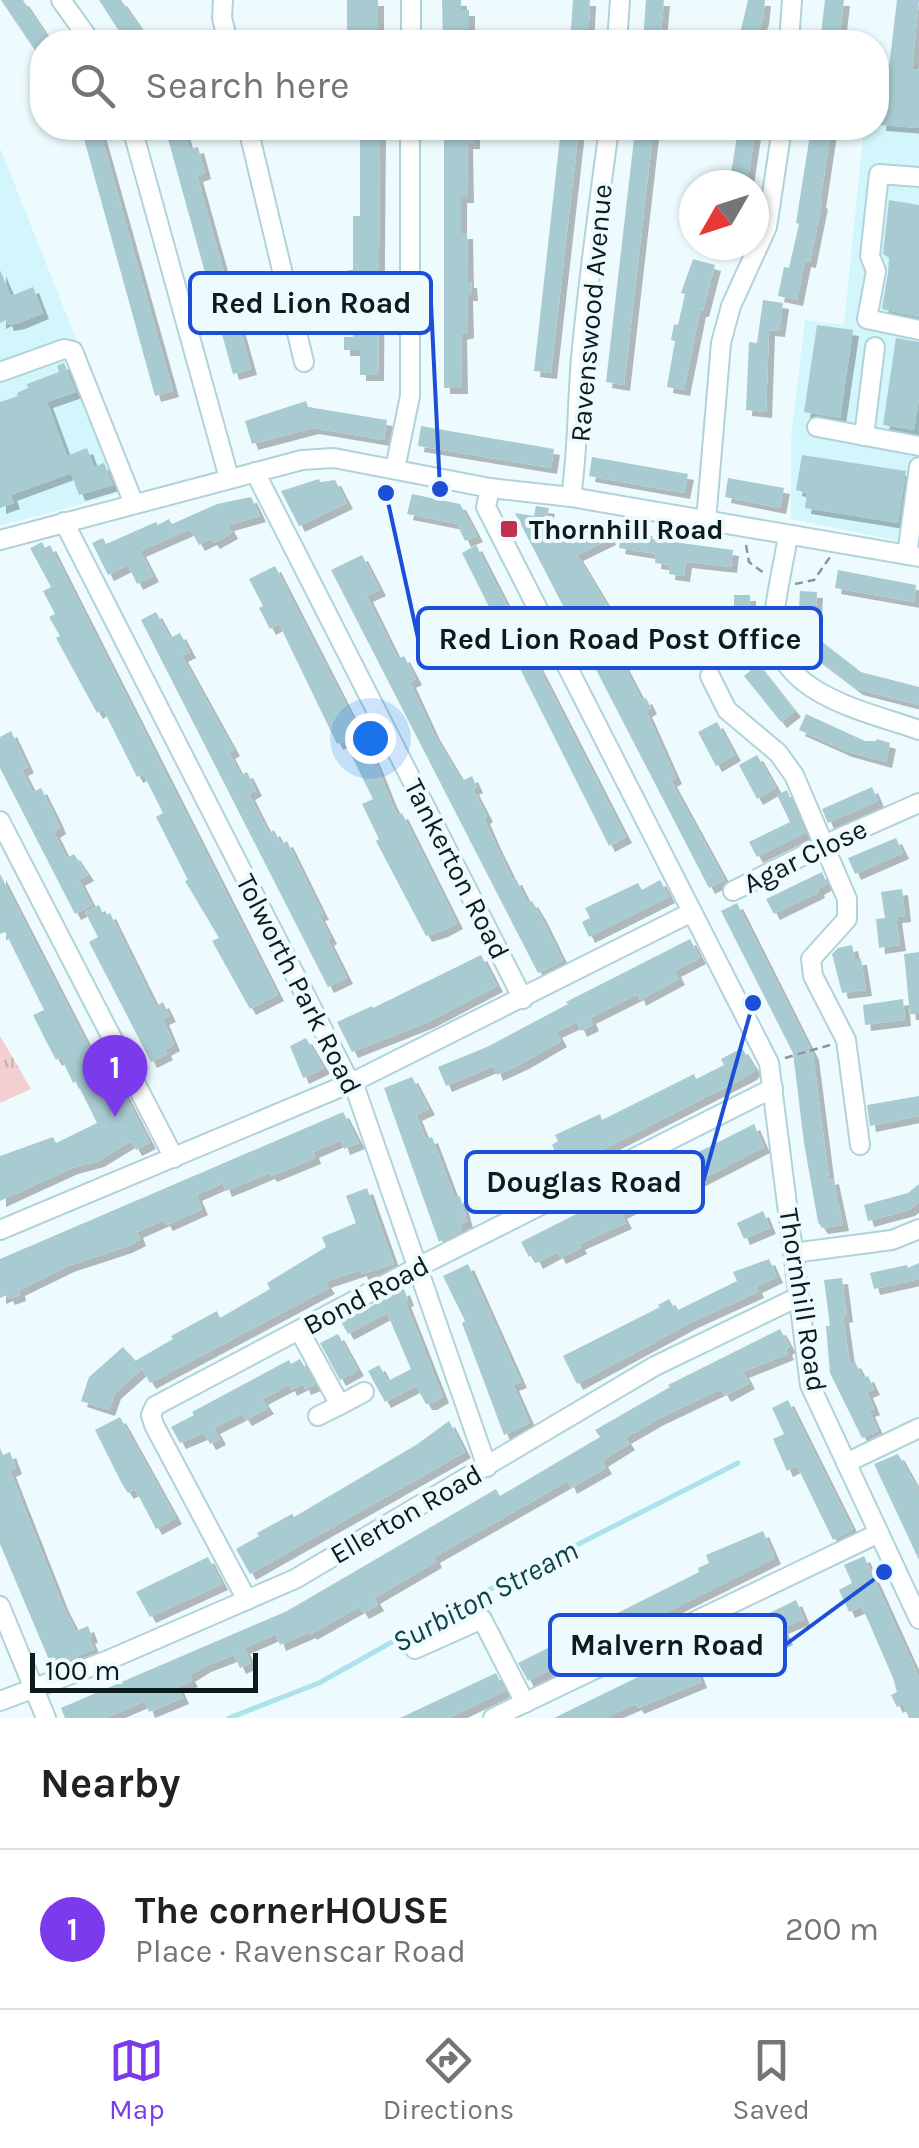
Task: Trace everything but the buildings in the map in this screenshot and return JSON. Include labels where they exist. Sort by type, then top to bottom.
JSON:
[{"type":"street","points":[[61,0],[82,30]]},
{"type":"street","points":[[222,0],[225,30]]},
{"type":"street","points":[[410,30],[411,0]]},
{"type":"street","points":[[618,30],[620,0]]},
{"type":"street","points":[[791,30],[792,0]]},
{"type":"street","points":[[135,140],[230,478]]},
{"type":"street","points":[[251,140],[304,362]]},
{"type":"street","points":[[395,469],[410,396],[410,140]]},
{"type":"street","name":"Ravenswood Avenue","points":[[571,498],[579,445],[580,363],[608,140]]},
{"type":"street","points":[[706,520],[721,343],[731,306],[768,227],[780,140]]},
{"type":"street","points":[[919,177],[878,174],[870,256],[876,272],[867,319],[919,330]]},
{"type":"street","points":[[864,436],[875,347]]},
{"type":"street","points":[[0,372],[64,349],[72,351],[134,504]]},
{"type":"street","points":[[817,427],[919,446]]},
{"type":"street","points":[[0,540],[316,458],[913,556],[919,467]]},
{"type":"street","name":"Tankerton Road","points":[[255,472],[523,999]]},
{"type":"street","name":"Thornhill Road","points":[[490,488],[486,507],[769,1063],[810,1385],[919,1619]]},
{"type":"street","name":"Tolworth Park Road","points":[[64,522],[322,1030],[353,1082],[487,1467]]},
{"type":"street","points":[[788,535],[774,620],[779,649],[786,661],[820,694],[919,729]]},
{"type":"street","points":[[710,676],[727,710],[778,753],[794,774],[847,899],[846,919],[811,959],[812,976],[846,1040],[860,1144]]},
{"type":"street","name":"Agar Close","points":[[733,891],[919,803]]},
{"type":"street","points":[[0,822],[174,1158]]},
{"type":"street","points":[[0,1230],[353,1082],[692,912]]},
{"type":"street","name":"Bond Road","points":[[247,1600],[151,1416],[155,1406],[418,1267],[772,1088]]},
{"type":"street","points":[[793,1253],[892,1240],[919,1229]]},
{"type":"street","name":"Ellerton Road","points":[[0,1701],[106,1661],[295,1579],[655,1366],[798,1297]]},
{"type":"street","points":[[299,1330],[340,1405]]},
{"type":"street","points":[[318,1416],[364,1392]]},
{"type":"street","points":[[846,1462],[919,1428]]},
{"type":"street","points":[[493,1718],[879,1532]]},
{"type":"street","points":[[0,1606],[46,1718]]},
{"type":"street","points":[[414,1649],[482,1619],[524,1703]]},
{"type":"path","points":[[769,1063],[846,1040]]},
{"type":"shaded area","points":[[889,64],[919,67],[919,545],[791,519],[791,439],[805,320],[844,325],[863,140],[889,140]]},
{"type":"shaded area","points":[[0,148],[136,489],[0,526]]},
{"type":"green space","points":[[0,1036],[31,1089],[0,1103]]},
{"type":"waterway","name":"Surbiton Stream","points":[[229,1718],[319,1683],[449,1610],[738,1463]]},
{"type":"place","name":"Red Lion Road","points":[[440,489]]},
{"type":"place","name":"Red Lion Road Post Office","points":[[386,493]]},
{"type":"place","name":"Thornhill Road","points":[[509,529]]},
{"type":"place","name":"Douglas Road","points":[[753,1003]]},
{"type":"place","name":"The cornerHOUSE","points":[[115,1117]]},
{"type":"place","name":"Malvern Road","points":[[884,1572]]}]
